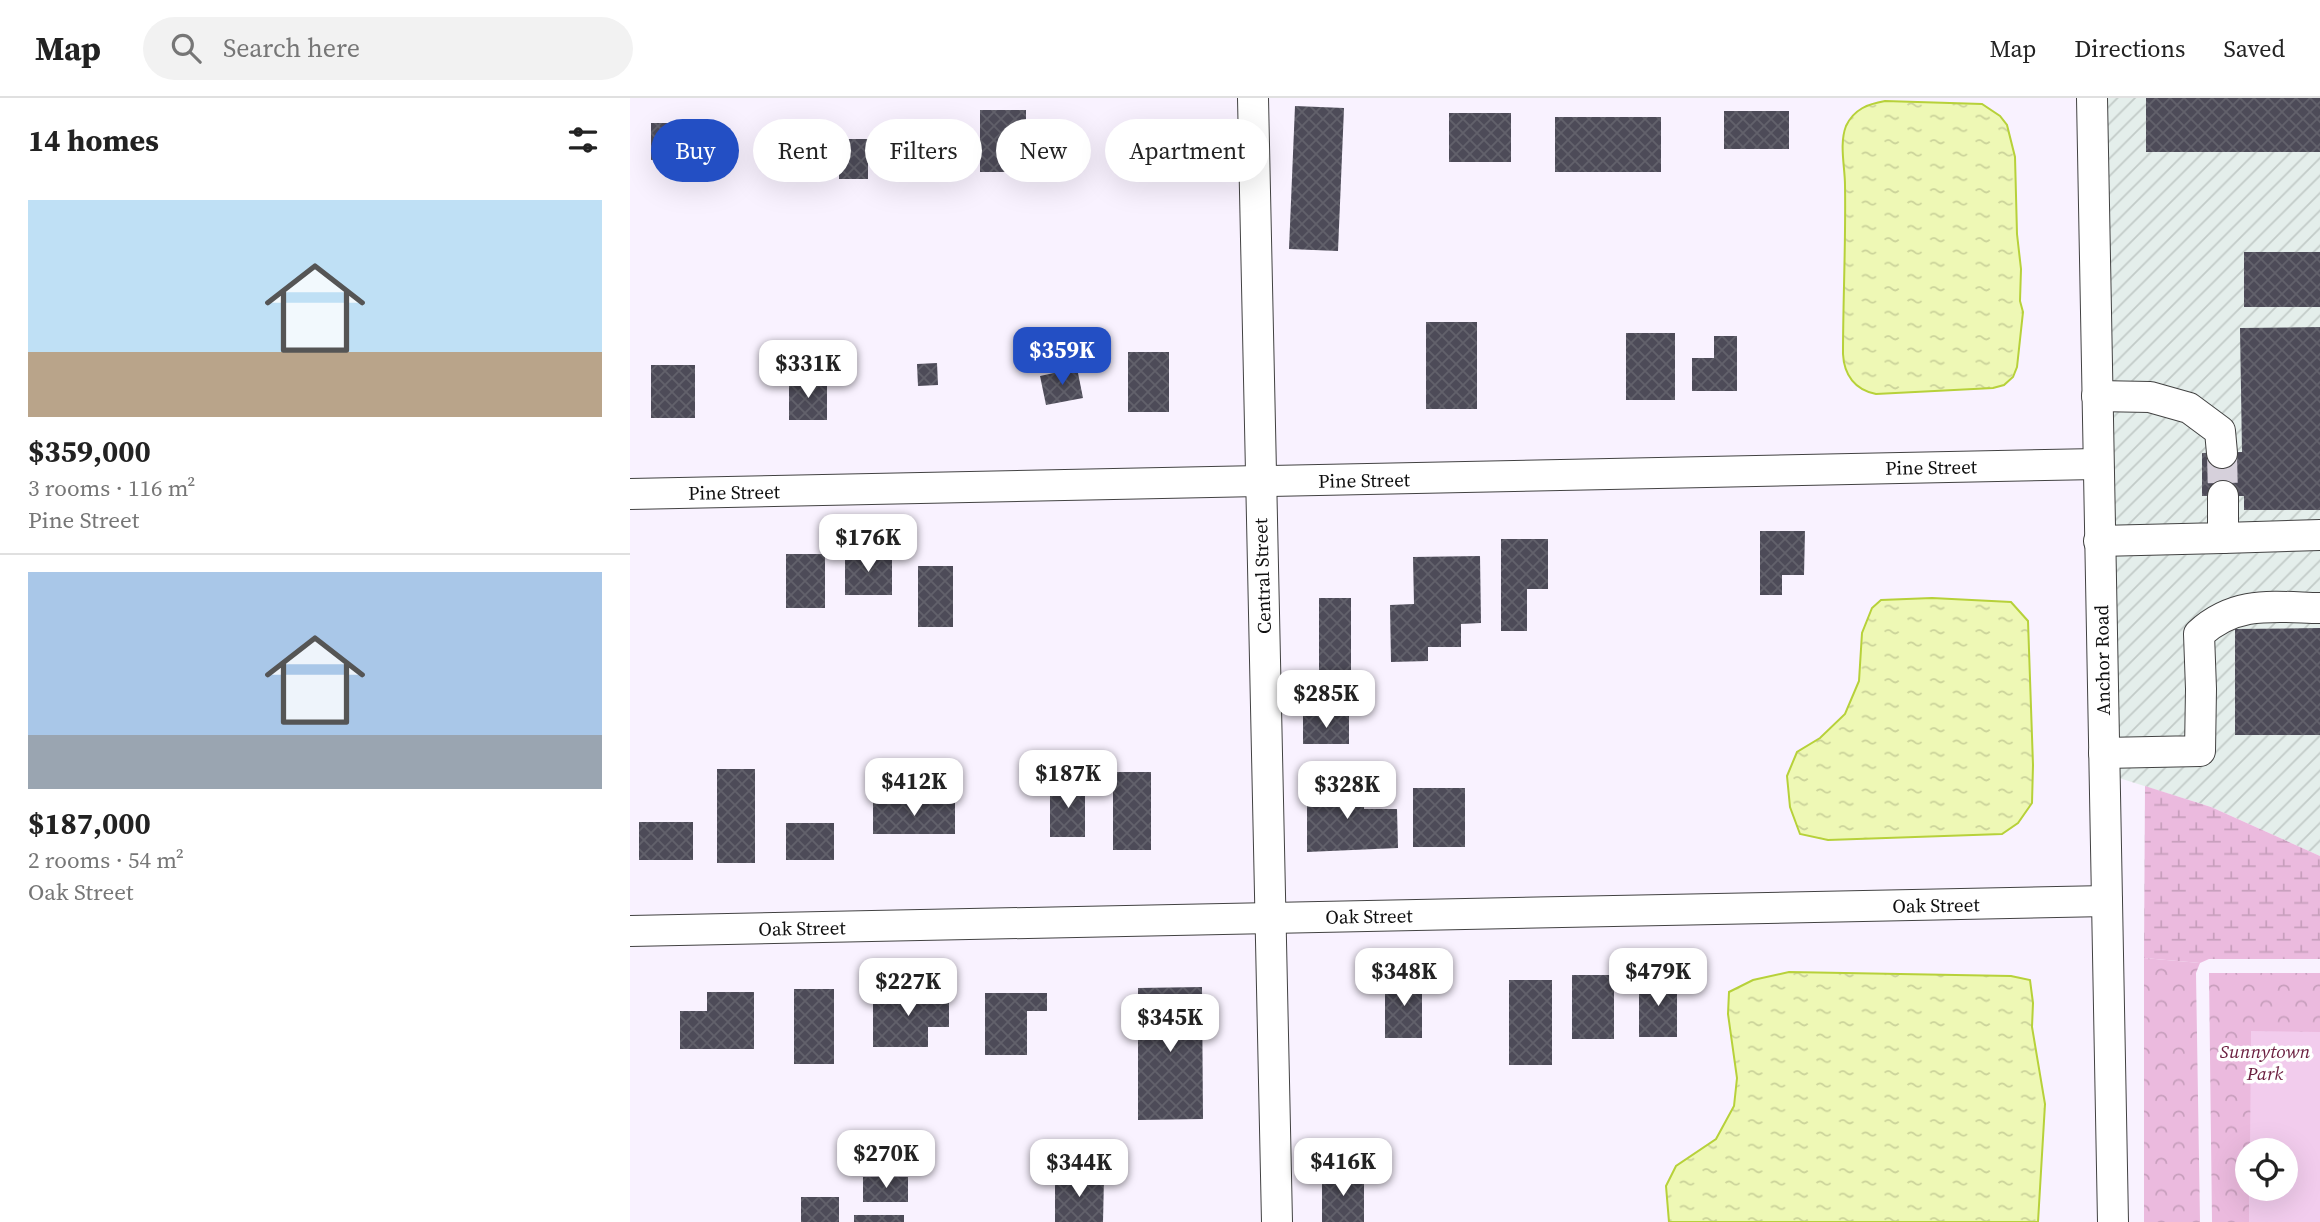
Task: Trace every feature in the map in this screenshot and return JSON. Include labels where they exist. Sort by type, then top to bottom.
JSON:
[{"type":"street","name":"Central Street","points":[[1253,98],[1259,482],[1272,918],[1277,1222]]},
{"type":"street","name":"Anchor Road","points":[[2092,98],[2113,1222]]},
{"type":"street","points":[[2097,396],[2150,397],[2189,408],[2220,431],[2222,453]]},
{"type":"street","name":"Pine Street","points":[[630,494],[2097,464]]},
{"type":"street","points":[[2223,496],[2224,538]]},
{"type":"street","points":[[2099,541],[2320,535]]},
{"type":"street","points":[[2104,753],[2200,751],[2202,689],[2199,634],[2211,624],[2251,607],[2320,608]]},
{"type":"street","name":"Oak Street","points":[[630,931],[2107,901]]},
{"type":"shaded area","points":[[2101,98],[2320,98],[2320,856],[2211,807],[2119,778]]},
{"type":"green space","points":[[2145,786],[2211,807],[2320,856],[2320,959],[2209,959],[2200,963],[2144,958]]},
{"type":"green space","points":[[2144,958],[2200,963],[2196,973],[2200,1222],[2144,1222]]},
{"type":"green space","name":"Sunnytown Park","points":[[2209,973],[2320,973],[2320,1222],[2212,1222]]},
{"type":"green space","points":[[2251,1031],[2320,1032],[2320,1222],[2249,1222],[2249,1201],[2298,1201],[2298,1138],[2250,1138]]},
{"type":"water","points":[[1885,101],[1982,104],[2000,116],[2007,125],[2015,157],[2017,234],[2021,269],[2020,301],[2023,312],[2017,367],[2013,377],[2004,385],[1993,388],[1876,394],[1862,389],[1848,375],[1843,354],[1844,133],[1849,120],[1857,111]]},
{"type":"water","points":[[1932,598],[2011,602],[2028,621],[2032,803],[2018,823],[2002,834],[1828,840],[1800,834],[1790,807],[1787,776],[1797,752],[1820,738],[1845,714],[1859,681],[1862,633],[1872,608],[1881,600]]},
{"type":"water","points":[[1789,972],[2011,976],[2030,980],[2032,1027],[2045,1104],[2038,1222],[1669,1222],[1666,1186],[1676,1166],[1716,1139],[1734,1106],[1737,1078],[1728,1014],[1729,992],[1753,980]]},
{"type":"building","points":[[2146,98],[2320,98],[2320,152],[2146,152]]},
{"type":"building","points":[[1295,106],[1344,108],[1338,251],[1289,249]]},
{"type":"building","points":[[980,110],[1026,110],[1026,119],[996,119],[996,172],[982,172]]},
{"type":"building","points":[[1724,111],[1789,111],[1789,149],[1724,149]]},
{"type":"building","points":[[1449,113],[1511,113],[1511,162],[1449,162]]},
{"type":"building","points":[[1555,117],[1661,117],[1661,172],[1555,172]]},
{"type":"building","points":[[851,139],[865,139],[865,179],[851,179]]},
{"type":"building","points":[[2244,252],[2320,252],[2320,307],[2244,307]]},
{"type":"building","points":[[1426,322],[1477,322],[1477,409],[1426,409]]},
{"type":"building","points":[[2320,327],[2320,510],[2244,510],[2244,496],[2202,496],[2202,453],[2242,452],[2240,328]]},
{"type":"building","points":[[1626,333],[1675,333],[1675,400],[1626,400]]},
{"type":"building","points":[[1714,336],[1737,336],[1737,391],[1692,391],[1692,358],[1714,358]]},
{"type":"building","points":[[1128,352],[1169,352],[1169,412],[1128,412]]},
{"type":"building","points":[[937,363],[938,385],[918,386],[917,364]]},
{"type":"building","points":[[651,365],[695,365],[695,418],[651,418]]},
{"type":"building","points":[[1077,368],[1083,398],[1046,405],[1040,376]]},
{"type":"building","points":[[789,381],[827,381],[827,420],[789,420]]},
{"type":"building","points":[[1760,531],[1805,531],[1804,575],[1782,575],[1782,595],[1760,595]]},
{"type":"building","points":[[1501,539],[1548,539],[1548,589],[1527,589],[1527,631],[1501,631]]},
{"type":"building","points":[[845,553],[892,553],[892,595],[845,595]]},
{"type":"building","points":[[786,554],[825,554],[825,608],[786,608]]},
{"type":"building","points":[[1480,556],[1481,623],[1461,624],[1461,647],[1428,647],[1428,661],[1391,662],[1390,605],[1414,604],[1413,557]]},
{"type":"building","points":[[918,566],[953,566],[953,627],[918,627]]},
{"type":"building","points":[[1319,598],[1351,598],[1351,678],[1319,678]]},
{"type":"building","points":[[2320,628],[2320,735],[2235,735],[2235,629]]},
{"type":"building","points":[[1303,715],[1349,715],[1349,744],[1303,744]]},
{"type":"building","points":[[717,769],[755,769],[755,863],[717,863]]},
{"type":"building","points":[[1113,772],[1151,772],[1151,850],[1113,850]]},
{"type":"building","points":[[1050,782],[1085,782],[1085,837],[1050,837]]},
{"type":"building","points":[[1307,785],[1364,785],[1364,809],[1397,809],[1398,848],[1307,852]]},
{"type":"building","points":[[1413,788],[1465,788],[1465,847],[1413,847]]},
{"type":"building","points":[[873,801],[955,801],[955,834],[873,834]]},
{"type":"building","points":[[639,822],[693,822],[693,860],[639,860]]},
{"type":"building","points":[[786,823],[834,823],[834,860],[786,860]]},
{"type":"building","points":[[1572,975],[1614,975],[1614,1039],[1572,1039]]},
{"type":"building","points":[[1385,978],[1422,978],[1422,1038],[1385,1038]]},
{"type":"building","points":[[1639,979],[1677,979],[1677,1037],[1639,1037]]},
{"type":"building","points":[[1509,980],[1552,980],[1552,1065],[1509,1065]]},
{"type":"building","points":[[1202,987],[1203,1119],[1138,1120],[1138,988]]},
{"type":"building","points":[[794,989],[834,989],[834,1064],[794,1064]]},
{"type":"building","points":[[707,992],[754,992],[754,1049],[680,1049],[680,1011],[707,1011]]},
{"type":"building","points":[[873,993],[949,993],[949,1027],[928,1027],[928,1047],[873,1047]]},
{"type":"building","points":[[985,993],[1047,993],[1047,1011],[1027,1011],[1027,1055],[985,1055]]},
{"type":"building","points":[[1322,1175],[1364,1175],[1364,1222],[1322,1222]]},
{"type":"building","points":[[1055,1176],[1104,1177],[1103,1222],[1055,1222]]},
{"type":"building","points":[[863,1177],[908,1177],[908,1202],[863,1202]]},
{"type":"building","points":[[801,1197],[839,1197],[839,1222],[801,1222]]},
{"type":"building","points":[[854,1215],[904,1215],[904,1222],[854,1222]]},
{"type":"tunnel","points":[[2222,453],[2223,496]]}]
